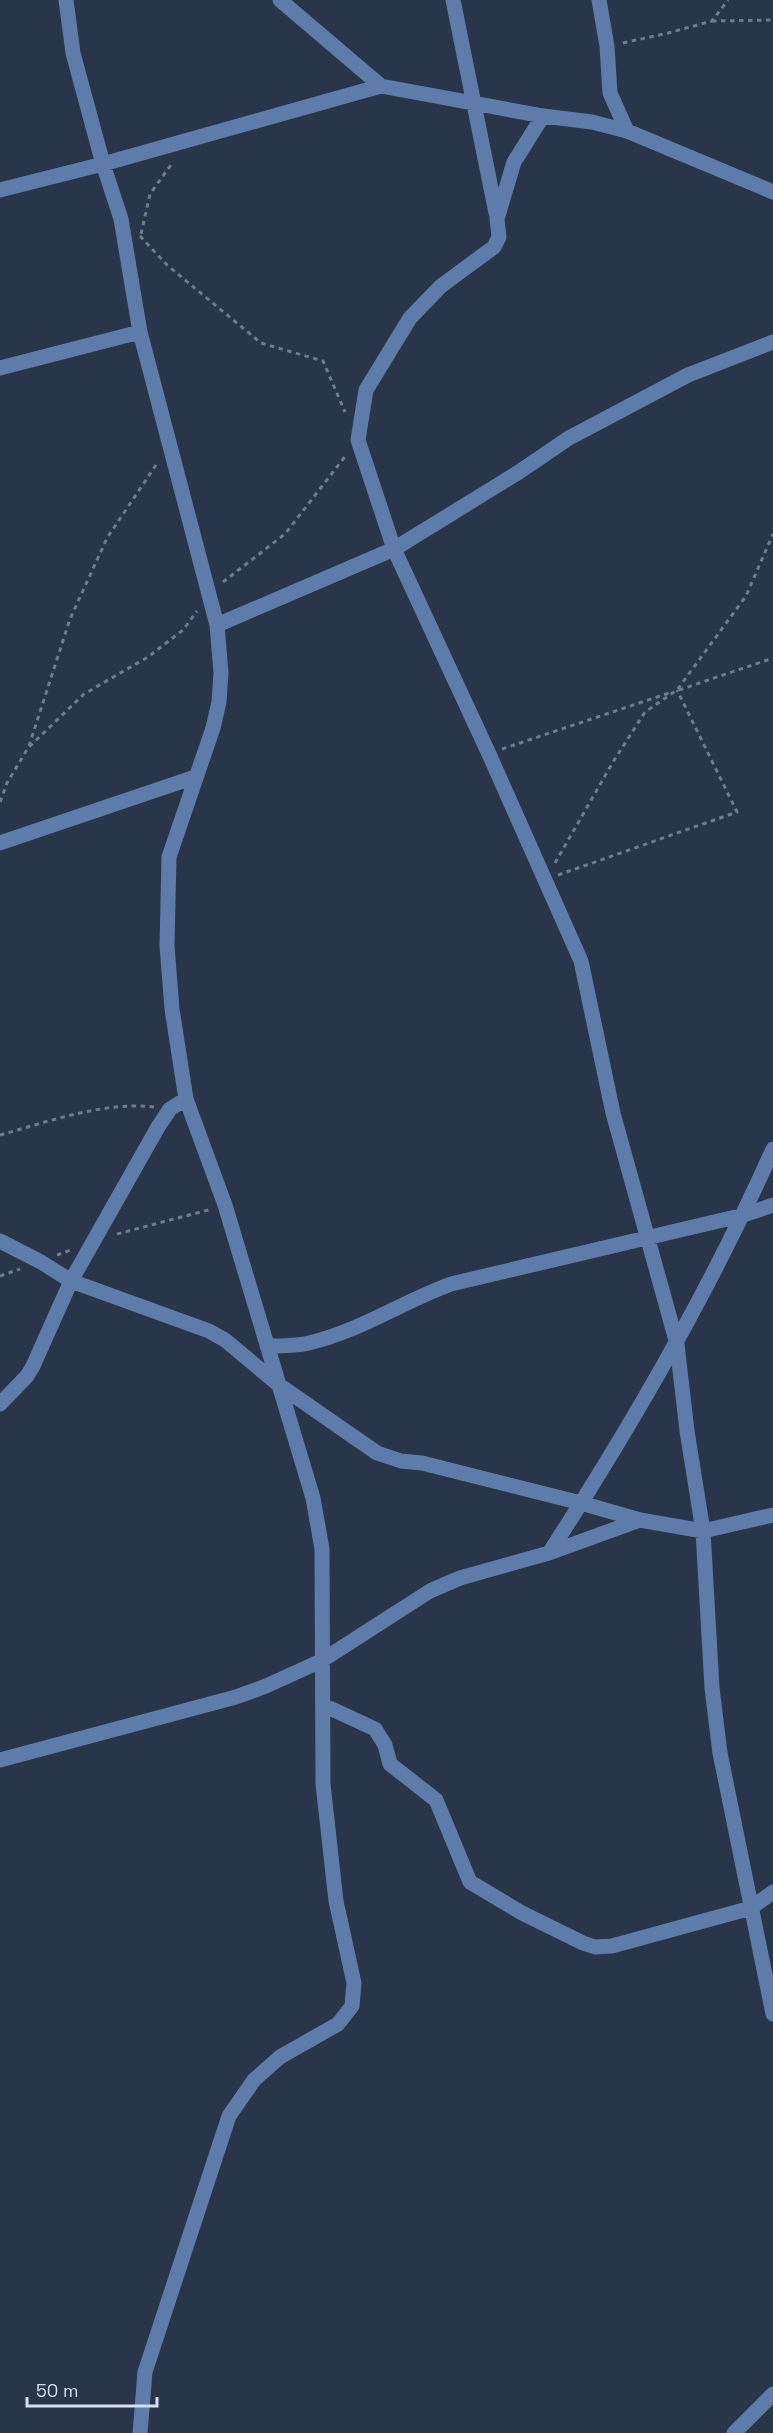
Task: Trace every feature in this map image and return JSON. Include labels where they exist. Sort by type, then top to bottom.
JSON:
[{"type":"street","points":[[66,0],[73,53],[103,164],[121,219],[140,332],[217,625],[219,702],[213,728],[170,857],[167,946],[172,1008],[186,1099],[225,1205],[313,1498],[322,1549],[324,1605],[321,1661],[323,1784],[336,1901],[354,1983],[352,2006],[338,2024],[280,2057],[254,2080],[229,2116],[145,2372],[140,2433]]},
{"type":"street","points":[[280,0],[381,86]]},
{"type":"street","points":[[453,0],[499,237],[494,247],[441,286],[410,318],[366,390],[358,440],[394,549],[581,961],[613,1113],[677,1344],[687,1431],[703,1531],[712,1688],[720,1753],[773,2014]]},
{"type":"street","points":[[599,0],[608,46],[610,93],[627,131]]},
{"type":"street","points":[[0,190],[103,164],[381,86],[543,116],[592,122],[627,131],[773,192]]},
{"type":"street","points":[[497,219],[514,162],[543,116]]},
{"type":"street","points":[[0,368],[140,332]]},
{"type":"street","points":[[217,625],[394,549],[519,472],[568,438],[688,375],[773,342]]},
{"type":"street","points":[[0,843],[195,777]]},
{"type":"street","points":[[0,1404],[27,1376],[71,1281],[170,1109],[186,1099]]},
{"type":"street","points":[[549,1553],[677,1344],[744,1215],[773,1149]]},
{"type":"street","points":[[267,1346],[307,1344],[346,1332],[419,1296],[451,1284],[646,1236],[744,1215],[773,1205]]},
{"type":"street","points":[[0,1241],[41,1262],[71,1281],[209,1331],[225,1340],[279,1385],[377,1453],[401,1461],[422,1463],[581,1503],[640,1520],[703,1531],[773,1515]]},
{"type":"street","points":[[0,1760],[236,1697],[267,1686],[321,1661],[430,1592],[460,1578],[549,1553],[640,1520]]},
{"type":"street","points":[[323,1705],[375,1729],[385,1745],[390,1764],[436,1800],[470,1882],[522,1913],[583,1943],[595,1947],[612,1946],[751,1908],[773,1892]]},
{"type":"street","points":[[734,2433],[773,2394]]},
{"type":"path","points":[[712,21],[728,0]]},
{"type":"path","points":[[608,46],[712,21],[773,20]]},
{"type":"path","points":[[140,236],[150,194],[187,141]]},
{"type":"path","points":[[121,219],[167,265],[261,343],[323,361]]},
{"type":"path","points":[[28,748],[70,619],[107,538],[169,446]]},
{"type":"path","points":[[545,880],[613,762],[645,712],[677,690],[746,596],[773,534]]},
{"type":"path","points":[[489,754],[773,658]]},
{"type":"path","points":[[545,880],[737,812],[677,690]]},
{"type":"path","points":[[0,1135],[77,1114],[136,1105],[170,1109]]}]
